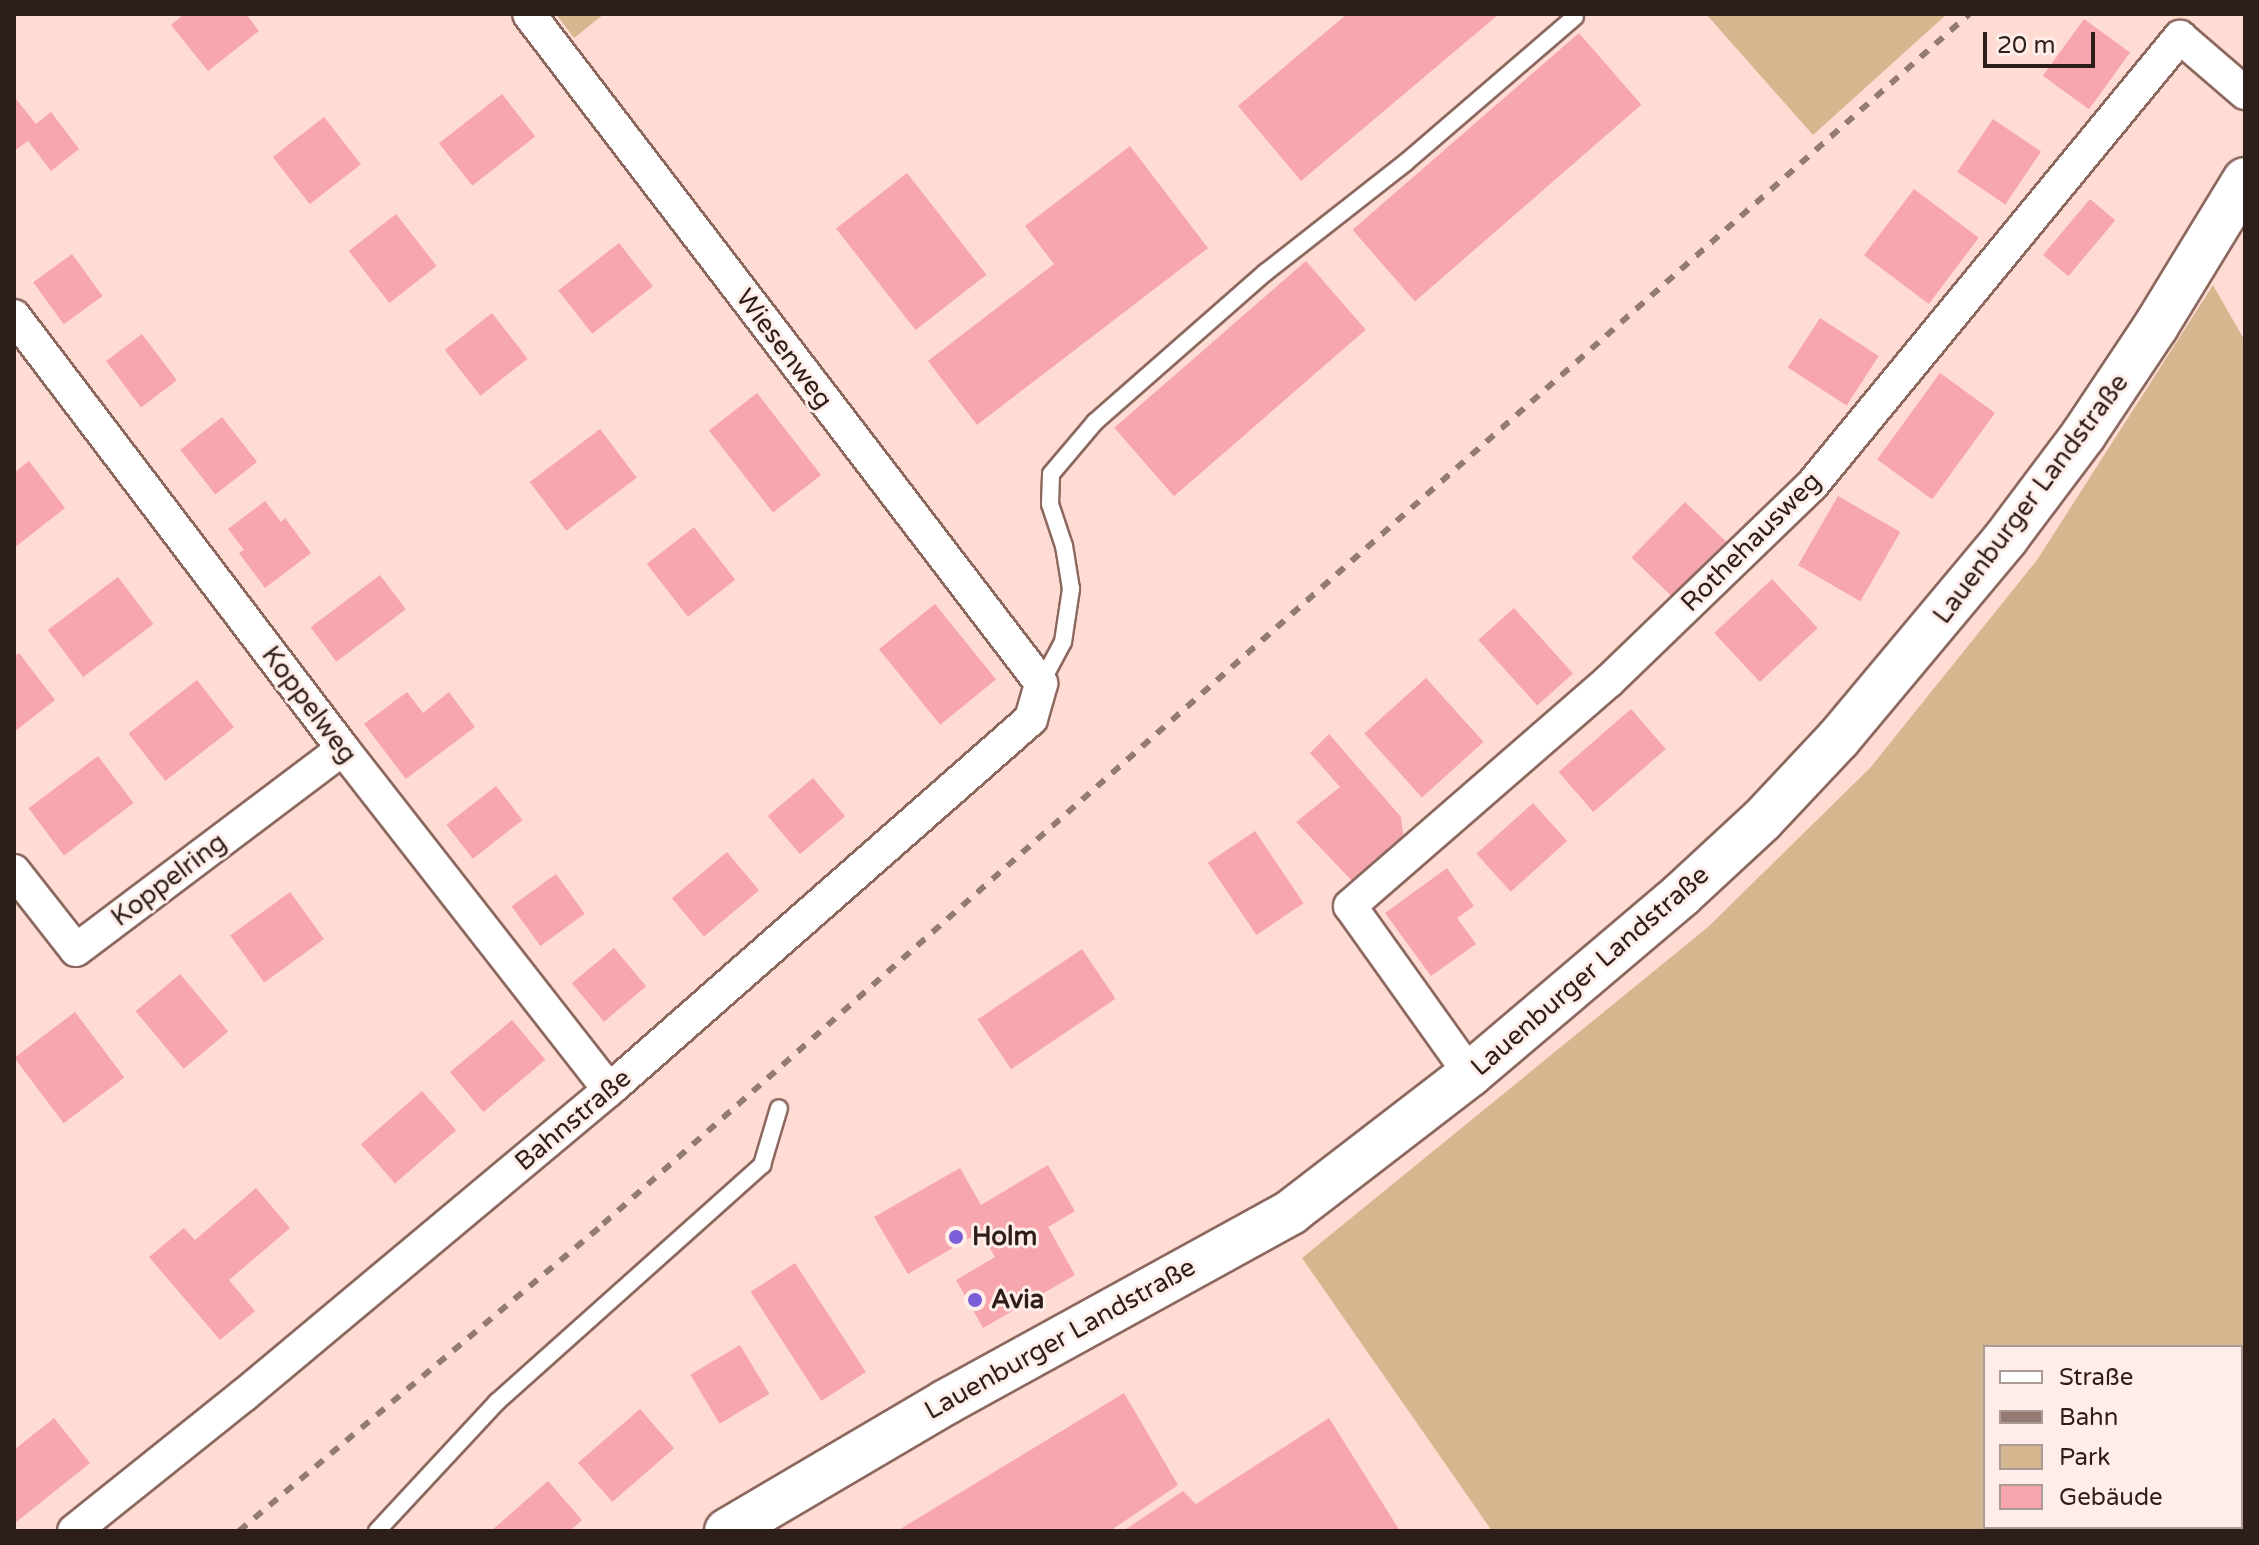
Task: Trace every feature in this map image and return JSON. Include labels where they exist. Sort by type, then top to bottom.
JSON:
[{"type":"main road","name":"Lauenburger Landstraße","points":[[727,1531],[946,1402],[1291,1212],[1470,1074],[1647,925],[1762,820],[1924,641],[2084,434],[2245,180]]},
{"type":"street","name":"Wiesenweg","points":[[529,14],[1041,683]]},
{"type":"street","name":"Rothehausweg","points":[[1470,1074],[1350,906],[1609,681],[1812,485],[2180,37],[2245,93]]},
{"type":"street","name":"Koppelweg","points":[[14,316],[343,749],[609,1090]]},
{"type":"street","name":"Bahnstraße","points":[[74,1531],[244,1395],[609,1090],[1031,719],[1041,683]]},
{"type":"street","name":"Koppelring","points":[[14,871],[76,950],[343,749]]},
{"type":"lane","points":[[1041,683],[1063,642],[1071,589],[1064,546],[1050,504],[1051,474],[1095,422],[1266,272],[1405,163],[1575,17]]},
{"type":"lane","points":[[377,1531],[497,1402],[762,1165],[779,1108]]},
{"type":"green space","points":[[556,14],[604,14],[574,38]]},
{"type":"green space","points":[[1706,14],[1947,14],[1813,135]]},
{"type":"green space","points":[[2213,285],[2245,341],[2245,1531],[1492,1531],[1302,1258],[1708,927],[1870,768],[2037,560]]},
{"type":"building","points":[[184,14],[246,14],[259,31],[208,71],[171,25]]},
{"type":"building","points":[[1347,14],[1499,14],[1301,181],[1238,106]]},
{"type":"building","points":[[2084,19],[2130,53],[2089,109],[2043,76]]},
{"type":"building","points":[[1579,33],[1641,105],[1415,302],[1353,230]]},
{"type":"building","points":[[502,94],[535,137],[472,186],[439,143]]},
{"type":"building","points":[[16,99],[36,124],[51,112],[79,149],[51,171],[28,141],[14,151]]},
{"type":"building","points":[[324,117],[361,164],[310,204],[273,157]]},
{"type":"building","points":[[1993,119],[2041,151],[2005,204],[1957,172]]},
{"type":"building","points":[[1130,146],[1208,248],[977,425],[928,361],[1054,264],[1025,226]]},
{"type":"building","points":[[907,173],[986,275],[915,330],[836,228]]},
{"type":"building","points":[[1914,189],[1979,238],[1929,304],[1864,255]]},
{"type":"building","points":[[2090,199],[2115,220],[2068,276],[2043,255]]},
{"type":"building","points":[[396,214],[437,266],[389,303],[349,251]]},
{"type":"building","points":[[619,243],[653,286],[592,334],[558,290]]},
{"type":"building","points":[[72,254],[103,296],[64,324],[33,282]]},
{"type":"building","points":[[1306,261],[1366,330],[1174,496],[1114,428]]},
{"type":"building","points":[[492,313],[528,359],[480,396],[445,350]]},
{"type":"building","points":[[1820,318],[1879,356],[1847,406],[1788,367]]},
{"type":"building","points":[[142,334],[177,380],[141,407],[106,361]]},
{"type":"building","points":[[1940,373],[1995,413],[1932,500],[1877,460]]},
{"type":"building","points":[[757,393],[821,475],[773,513],[709,431]]},
{"type":"building","points":[[222,417],[257,462],[215,495],[180,450]]},
{"type":"building","points":[[600,429],[637,478],[566,531],[530,482]]},
{"type":"building","points":[[29,461],[65,508],[14,548],[14,473]]},
{"type":"building","points":[[1838,496],[1900,532],[1860,601],[1798,565]]},
{"type":"building","points":[[265,501],[281,522],[285,518],[311,553],[265,588],[239,553],[244,550],[228,529]]},
{"type":"building","points":[[1685,502],[1730,546],[1677,601],[1632,557]]},
{"type":"building","points":[[694,527],[735,580],[688,617],[647,564]]},
{"type":"building","points":[[380,575],[406,609],[336,662],[311,627]]},
{"type":"building","points":[[118,577],[154,624],[83,677],[48,630]]},
{"type":"building","points":[[1772,579],[1818,628],[1760,682],[1714,633]]},
{"type":"building","points":[[935,604],[996,679],[940,725],[879,649]]},
{"type":"building","points":[[1514,608],[1573,673],[1537,706],[1478,640]]},
{"type":"building","points":[[19,653],[55,700],[14,732],[14,657]]},
{"type":"building","points":[[1426,678],[1484,742],[1422,797],[1364,734]]},
{"type":"building","points":[[197,680],[234,727],[165,781],[128,734]]},
{"type":"building","points":[[407,692],[423,713],[449,692],[475,727],[406,779],[364,724]]},
{"type":"building","points":[[1631,709],[1666,749],[1593,812],[1559,772]]},
{"type":"building","points":[[1329,734],[1401,817],[1404,843],[1354,883],[1296,822],[1340,787],[1310,753]]},
{"type":"building","points":[[98,756],[134,803],[64,855],[29,808]]},
{"type":"building","points":[[813,778],[845,816],[800,854],[768,816]]},
{"type":"building","points":[[496,786],[522,820],[473,859],[446,825]]},
{"type":"building","points":[[1533,803],[1567,841],[1511,892],[1477,854]]},
{"type":"building","points":[[1255,831],[1304,903],[1256,935],[1208,863]]},
{"type":"building","points":[[727,852],[759,890],[704,937],[672,898]]},
{"type":"building","points":[[1447,868],[1474,906],[1457,918],[1476,944],[1431,976],[1385,913]]},
{"type":"building","points":[[556,874],[585,914],[540,946],[512,906]]},
{"type":"building","points":[[290,892],[324,939],[264,982],[230,935]]},
{"type":"building","points":[[614,948],[646,986],[604,1022],[572,983]]},
{"type":"building","points":[[1082,949],[1116,999],[1011,1069],[978,1019]]},
{"type":"building","points":[[180,974],[228,1031],[184,1069],[136,1011]]},
{"type":"building","points":[[75,1012],[124,1077],[64,1123],[14,1058]]},
{"type":"building","points":[[512,1020],[545,1060],[483,1112],[450,1072]]},
{"type":"building","points":[[422,1091],[456,1130],[395,1183],[361,1144]]},
{"type":"building","points":[[1048,1165],[1075,1211],[1048,1227],[1075,1275],[983,1328],[956,1280],[995,1257],[980,1232],[908,1274],[874,1217],[960,1168],[981,1205]]},
{"type":"building","points":[[256,1188],[290,1228],[229,1280],[255,1311],[220,1340],[149,1257],[184,1228],[195,1240]]},
{"type":"building","points":[[795,1263],[866,1372],[821,1401],[751,1292]]},
{"type":"building","points":[[740,1345],[769,1394],[720,1424],[690,1375]]},
{"type":"building","points":[[1124,1393],[1178,1485],[1110,1531],[897,1531]]},
{"type":"building","points":[[640,1409],[674,1448],[612,1502],[578,1463]]},
{"type":"building","points":[[54,1418],[90,1463],[15,1523],[14,1450]]},
{"type":"building","points":[[1329,1418],[1400,1531],[1123,1531],[1183,1491],[1196,1504]]},
{"type":"building","points":[[548,1481],[582,1520],[570,1531],[491,1531]]},
{"type":"railway","points":[[239,1531],[603,1224],[1969,14]]},
{"type":"place","name":"Holm","points":[[956,1237]]},
{"type":"place","name":"Avia","points":[[975,1300]]}]
